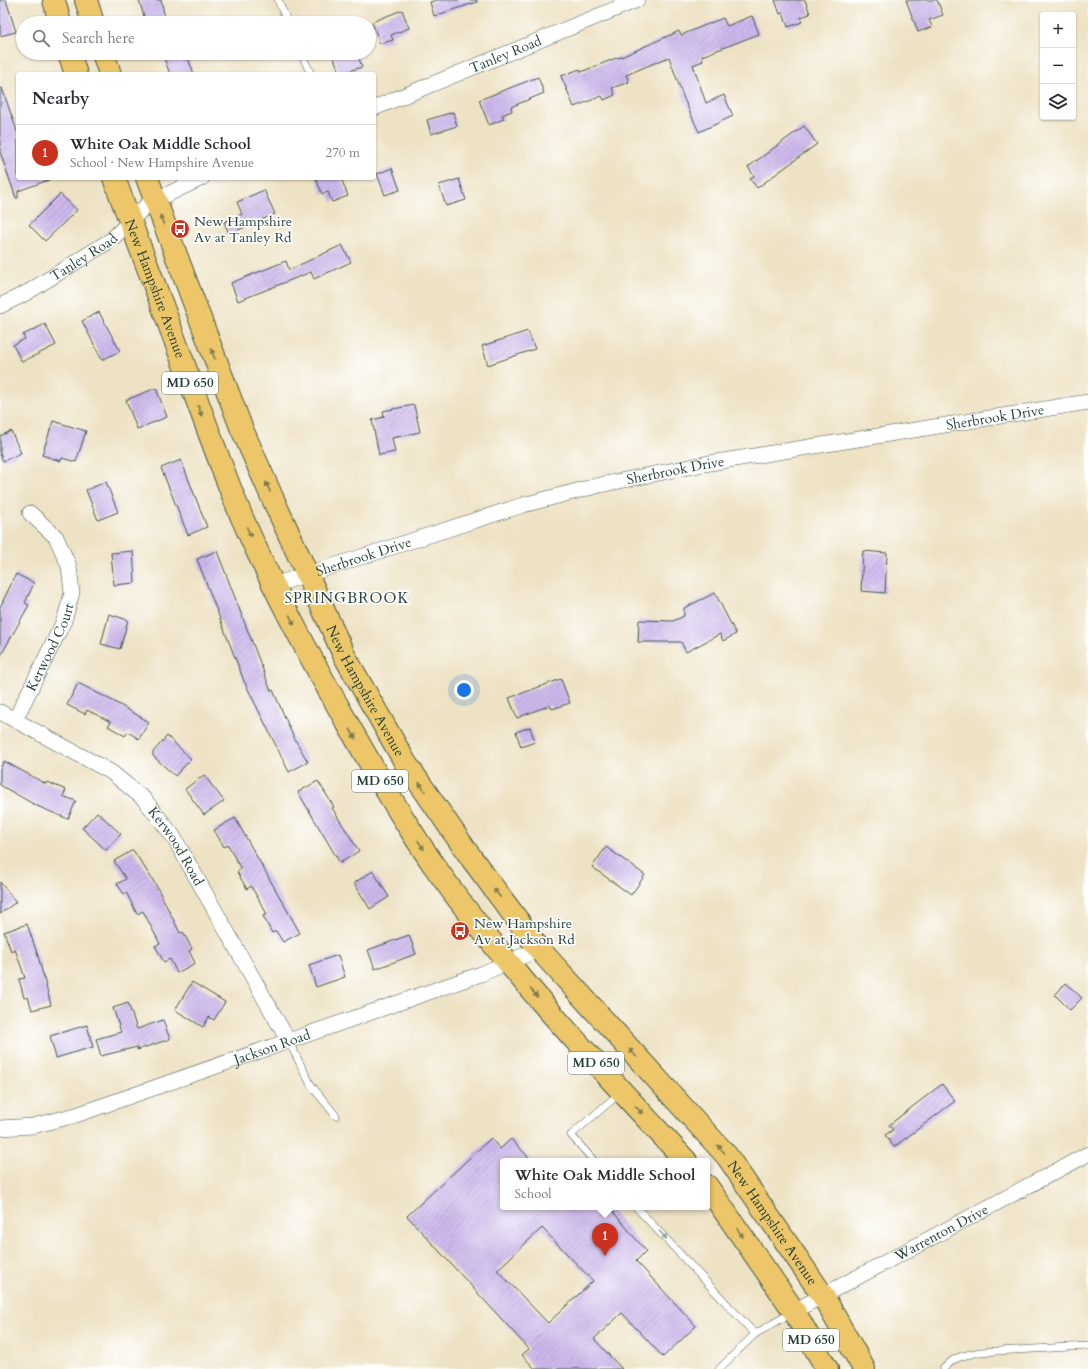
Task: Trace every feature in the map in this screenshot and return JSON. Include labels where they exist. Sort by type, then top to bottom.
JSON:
[{"type":"main road","points":[[54,0],[58,16]]},
{"type":"main road","points":[[86,0],[91,16]]},
{"type":"main road","points":[[71,60],[75,72]]},
{"type":"main road","points":[[105,60],[109,72]]},
{"type":"main road","name":"New Hampshire Avenue","points":[[115,180],[208,433],[242,516],[274,585],[320,675],[376,774],[435,866],[508,963],[622,1092],[683,1158]]},
{"type":"main road","name":"New Hampshire Avenue","points":[[148,180],[241,427],[344,654],[405,762],[472,859],[539,949],[727,1156],[823,1296],[864,1369]]},
{"type":"main road","name":"MD 650","points":[[710,1190],[794,1311],[827,1369]]},
{"type":"street","name":"Tanley Road","points":[[376,107],[637,0]]},
{"type":"street","name":"Tanley Road","points":[[0,306],[28,292],[111,240],[154,198],[166,195],[198,180]]},
{"type":"street","name":"Sherbrook Drive","points":[[274,585],[523,504],[600,485],[704,464],[1088,402]]},
{"type":"street","name":"Kerwood Court","points":[[15,720],[64,621],[72,592],[69,566],[56,537],[30,513]]},
{"type":"street","name":"Kerwood Road","points":[[0,712],[111,772],[144,799],[172,836],[289,1042]]},
{"type":"street","name":"Jackson Road","points":[[0,1128],[33,1126],[76,1115],[289,1042],[508,963],[539,949]]},
{"type":"street","name":"Warrenton Drive","points":[[794,1311],[1088,1154]]},
{"type":"lane","points":[[278,0],[285,16]]},
{"type":"lane","points":[[305,60],[310,72]]},
{"type":"lane","points":[[289,1042],[311,1085],[336,1116]]},
{"type":"lane","points":[[591,1158],[571,1135],[622,1092]]},
{"type":"lane","points":[[639,1210],[755,1334]]},
{"type":"lane","points":[[720,1368],[755,1334],[794,1311]]},
{"type":"lane","points":[[943,1369],[953,1360],[962,1356],[980,1352],[1088,1346]]},
{"type":"building","points":[[0,0],[6,0],[16,32],[0,36]]},
{"type":"building","points":[[139,0],[161,0],[165,16],[144,16]]},
{"type":"building","points":[[437,0],[477,0],[477,2],[434,16],[430,2]]},
{"type":"building","points":[[775,0],[805,0],[810,14],[801,17],[802,22],[788,27],[783,13],[780,14]]},
{"type":"building","points":[[906,0],[937,0],[943,15],[929,20],[932,27],[918,32]]},
{"type":"building","points":[[402,10],[409,28],[391,35],[393,40],[380,44],[376,33],[376,20]]},
{"type":"building","points":[[752,16],[759,34],[702,56],[703,61],[693,65],[706,103],[724,95],[733,116],[699,132],[684,99],[669,57],[626,75],[629,82],[612,88],[615,95],[604,100],[602,96],[574,107],[561,76],[580,69],[581,72],[619,58],[679,31],[681,35],[723,18],[727,26]]},
{"type":"building","points":[[165,60],[189,60],[193,72],[169,72]]},
{"type":"building","points":[[335,60],[360,60],[362,67],[346,72],[339,72]]},
{"type":"building","points":[[538,77],[544,93],[511,107],[512,111],[502,115],[504,119],[489,125],[479,100]]},
{"type":"building","points":[[0,88],[2,88],[16,128],[16,180],[49,180],[18,191],[18,198],[16,198],[0,152]]},
{"type":"building","points":[[453,112],[457,126],[431,134],[427,120]]},
{"type":"building","points":[[804,126],[817,144],[757,188],[750,179],[754,176],[748,167]]},
{"type":"building","points":[[392,168],[400,190],[385,195],[377,174]]},
{"type":"building","points":[[459,179],[466,200],[446,206],[439,185]]},
{"type":"building","points":[[317,180],[342,180],[348,196],[332,202],[328,192],[322,194]]},
{"type":"building","points":[[264,190],[275,214],[229,234],[224,222],[242,214],[237,202]]},
{"type":"building","points":[[60,194],[77,210],[45,241],[29,225]]},
{"type":"building","points":[[342,245],[351,262],[314,279],[311,272],[238,301],[231,283],[286,261],[289,270]]},
{"type":"building","points":[[99,312],[120,351],[102,360],[82,321]]},
{"type":"building","points":[[45,324],[56,345],[22,362],[13,345],[25,339],[23,335]]},
{"type":"building","points":[[528,331],[535,349],[488,365],[482,346]]},
{"type":"building","points":[[156,388],[167,417],[137,429],[126,400]]},
{"type":"building","points":[[414,405],[420,432],[392,438],[395,452],[379,455],[372,420],[384,417],[383,411]]},
{"type":"building","points":[[53,421],[86,431],[76,462],[62,458],[61,461],[42,455]]},
{"type":"building","points":[[11,431],[21,453],[3,461],[0,454],[0,436]]},
{"type":"building","points":[[181,460],[207,527],[188,535],[161,468]]},
{"type":"building","points":[[106,482],[118,512],[98,520],[86,490]]},
{"type":"building","points":[[133,551],[135,583],[114,585],[111,553]]},
{"type":"building","points":[[217,551],[271,691],[273,690],[293,736],[308,762],[289,772],[244,681],[197,559]]},
{"type":"building","points":[[863,551],[887,553],[885,593],[861,591]]},
{"type":"building","points":[[16,574],[34,583],[25,603],[29,605],[0,657],[0,607]]},
{"type":"building","points":[[715,593],[736,634],[723,641],[720,634],[686,652],[681,642],[638,642],[639,620],[673,621],[684,616],[684,608]]},
{"type":"building","points":[[109,614],[128,620],[120,649],[101,644]]},
{"type":"building","points":[[561,679],[570,703],[552,709],[550,705],[517,718],[509,698]]},
{"type":"building","points":[[78,683],[149,722],[139,739],[128,732],[125,736],[108,726],[111,722],[87,710],[85,714],[67,705]]},
{"type":"building","points":[[530,727],[535,742],[521,747],[516,732]]},
{"type":"building","points":[[167,736],[191,759],[175,776],[153,756],[153,752]]},
{"type":"building","points":[[4,761],[46,784],[47,782],[66,790],[63,796],[76,801],[68,819],[37,806],[0,785],[0,769]]},
{"type":"building","points":[[204,775],[224,801],[204,815],[185,789]]},
{"type":"building","points":[[318,781],[334,807],[332,808],[359,851],[340,863],[298,792]]},
{"type":"building","points":[[97,812],[121,834],[106,850],[82,828]]},
{"type":"building","points":[[235,818],[300,933],[283,942],[276,931],[272,933],[263,916],[267,914],[251,886],[247,889],[237,872],[241,869],[228,845],[224,847],[214,830]]},
{"type":"building","points":[[606,847],[645,875],[631,895],[592,867]]},
{"type":"building","points":[[133,850],[156,885],[180,933],[183,932],[192,949],[189,951],[195,963],[177,973],[170,959],[164,962],[155,946],[160,944],[143,911],[137,914],[126,892],[124,894],[117,884],[126,879],[114,861]]},
{"type":"building","points":[[373,871],[389,897],[370,909],[354,883]]},
{"type":"building","points":[[0,882],[16,902],[0,914]]},
{"type":"building","points":[[27,924],[38,956],[51,1005],[32,1010],[28,997],[24,998],[19,979],[25,978],[15,949],[11,951],[4,932]]},
{"type":"building","points":[[409,935],[416,954],[375,969],[368,950]]},
{"type":"building","points":[[338,955],[345,977],[316,987],[309,965]]},
{"type":"building","points":[[192,982],[225,1002],[214,1020],[209,1017],[203,1027],[175,1010]]},
{"type":"building","points":[[1066,983],[1082,998],[1070,1010],[1055,995]]},
{"type":"building","points":[[128,1003],[137,1029],[163,1020],[170,1039],[137,1050],[137,1047],[101,1056],[96,1039],[121,1032],[113,1008]]},
{"type":"building","points":[[87,1025],[93,1047],[56,1058],[50,1036]]},
{"type":"building","points":[[942,1084],[955,1101],[894,1147],[885,1135],[893,1130],[889,1125]]},
{"type":"building","points":[[491,1138],[500,1149],[511,1139],[529,1158],[500,1158],[500,1210],[612,1210],[646,1251],[636,1261],[696,1326],[663,1357],[622,1313],[594,1339],[622,1369],[535,1369],[522,1355],[529,1349],[407,1216]],"holes":[[[542,1228],[593,1281],[548,1323],[497,1270]]]},
{"type":"place","name":"New Hampshire Av at Tanley Rd","points":[[180,229]]},
{"type":"place","name":"New Hampshire Av at Jackson Rd","points":[[460,931]]},
{"type":"place","name":"White Oak Middle School","points":[[605,1256]]},
{"type":"district","name":"SPRINGBROOK","points":[[347,598]]}]
